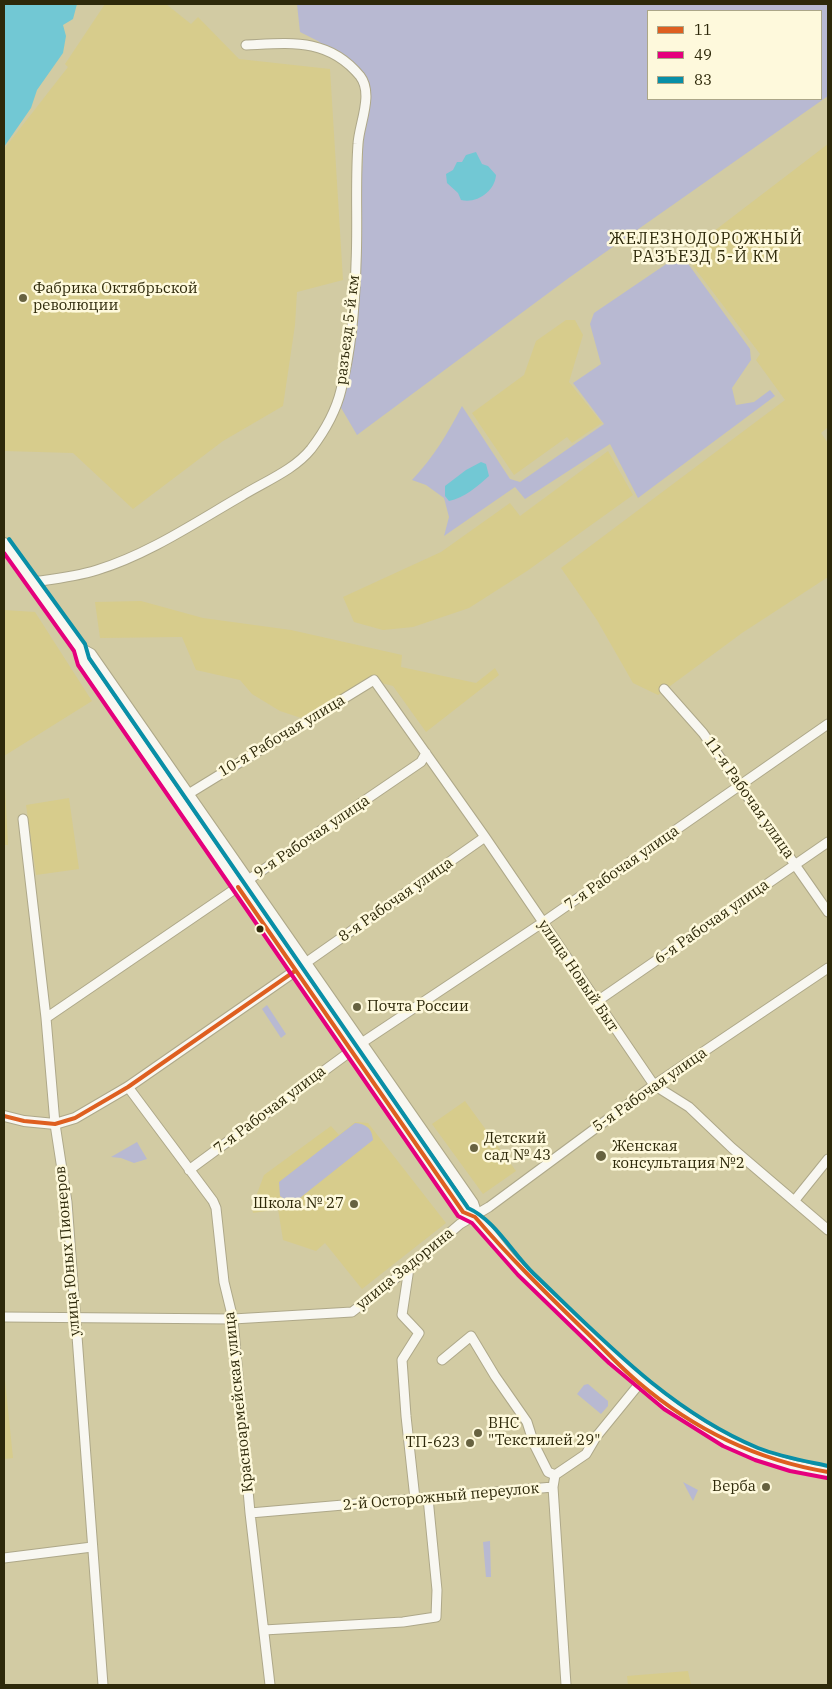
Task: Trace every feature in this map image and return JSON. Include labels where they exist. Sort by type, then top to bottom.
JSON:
[{"type":"street","name":"разъезд 5-й км","points":[[32,582],[71,577],[98,570],[139,553],[284,472],[310,450],[328,424],[341,394],[346,367],[356,265],[358,143],[366,96],[365,86],[360,76],[343,62],[308,43],[246,45]]},
{"type":"street","points":[[4,543],[80,648],[83,661],[186,808],[293,968],[466,1215],[475,1217],[512,1261],[640,1383],[682,1414],[731,1443],[779,1463],[828,1472]]},
{"type":"street","points":[[80,648],[92,654],[363,1042],[473,1203],[476,1209],[475,1217]]},
{"type":"street","name":"10-я Рабочая улица","points":[[190,793],[374,680]]},
{"type":"street","name":"улица Новый Быт","points":[[374,680],[485,837],[654,1085],[689,1107],[732,1148],[828,1230]]},
{"type":"street","name":"11-я Рабочая улица","points":[[664,689],[703,733],[828,912]]},
{"type":"street","name":"7-я Рабочая улица","points":[[363,1042],[542,923],[828,724]]},
{"type":"street","name":"9-я Рабочая улица","points":[[46,1018],[421,762],[426,753]]},
{"type":"street","name":"улица Юных Пионеров","points":[[23,819],[46,1018],[55,1124],[67,1202],[103,1685]]},
{"type":"street","name":"8-я Рабочая улица","points":[[304,959],[485,837]]},
{"type":"street","name":"6-я Рабочая улица","points":[[596,1002],[828,842]]},
{"type":"street","points":[[296,954],[304,959],[306,969],[302,972],[293,968],[291,957],[296,954]]},
{"type":"street","points":[[4,1116],[24,1121],[55,1124],[76,1118],[128,1087],[293,968]]},
{"type":"street","name":"5-я Рабочая улица","points":[[475,1217],[654,1085],[828,968]]},
{"type":"street","name":"7-я Рабочая улица","points":[[189,1170],[351,1051]]},
{"type":"street","name":"Красноармейская улица","points":[[128,1087],[215,1204],[224,1282],[232,1318],[250,1513],[270,1685]]},
{"type":"street","points":[[794,1200],[828,1159]]},
{"type":"street","name":"улица Задорина","points":[[4,1316],[232,1318],[352,1312],[409,1268],[460,1224],[475,1217]]},
{"type":"street","points":[[409,1268],[402,1315],[419,1333],[402,1360],[415,1499]]},
{"type":"street","points":[[442,1360],[471,1336],[495,1376],[527,1422],[534,1444],[548,1472],[555,1475]]},
{"type":"street","name":"2-й Осторожный переулок","points":[[250,1513],[553,1487],[555,1475],[586,1454],[596,1437],[640,1383]]},
{"type":"street","points":[[553,1487],[566,1685]]},
{"type":"street","points":[[264,1630],[403,1622],[436,1617],[436,1581],[428,1498]]},
{"type":"street","points":[[4,1558],[92,1547]]},
{"type":"shaded area","points":[[105,4],[166,4],[191,24],[198,17],[239,59],[330,69],[343,280],[297,292],[295,325],[283,406],[223,441],[133,509],[73,453],[4,451],[4,149],[68,67],[65,64]]},
{"type":"shaded area","points":[[297,4],[828,4],[828,96],[570,277],[357,435],[340,406],[361,198],[366,78],[318,41],[300,32]]},
{"type":"shaded area","points":[[828,144],[828,427],[821,433],[828,443],[828,577],[742,633],[658,695],[633,683],[597,620],[561,568],[785,400],[756,360],[760,354],[684,254]]},
{"type":"shaded area","points":[[681,254],[750,349],[751,360],[732,388],[736,405],[754,402],[770,390],[775,396],[638,498],[610,444],[525,499],[515,487],[444,536],[449,517],[444,498],[426,485],[412,480],[440,445],[462,406],[510,479],[520,482],[604,424],[573,383],[601,364],[590,324],[594,313]]},
{"type":"shaded area","points":[[566,320],[575,320],[583,335],[569,382],[602,423],[572,443],[567,437],[514,475],[472,413],[524,375],[536,341]]},
{"type":"shaded area","points":[[608,451],[633,495],[527,571],[469,608],[413,627],[383,630],[354,622],[343,597],[441,552],[510,503],[520,516]]},
{"type":"shaded area","points":[[141,601],[203,618],[291,630],[402,655],[401,667],[476,683],[495,668],[499,675],[426,732],[393,686],[366,679],[333,701],[301,718],[280,711],[252,694],[240,680],[196,670],[182,637],[100,638],[95,602]]},
{"type":"shaded area","points":[[4,610],[35,612],[92,701],[4,756]]},
{"type":"shaded area","points":[[126,709],[240,873],[235,876],[123,711]]},
{"type":"shaded area","points":[[4,768],[8,845],[4,845]]},
{"type":"shaded area","points":[[69,798],[79,869],[36,875],[26,805]]},
{"type":"shaded area","points":[[248,885],[280,932],[276,935],[243,888]]},
{"type":"shaded area","points":[[314,982],[357,1043],[353,1046],[310,984]]},
{"type":"shaded area","points":[[267,1005],[286,1034],[281,1038],[262,1009]]},
{"type":"shaded area","points":[[364,1053],[467,1202],[462,1205],[360,1056]]},
{"type":"shaded area","name":"Детский сад № 43","points":[[465,1101],[516,1171],[483,1194],[432,1124]]},
{"type":"shaded area","name":"Школа № 27","points":[[355,1122],[368,1123],[446,1223],[362,1289],[325,1243],[316,1251],[283,1240],[278,1209],[253,1213],[252,1207],[264,1175],[331,1126],[339,1135]]},
{"type":"shaded area","points":[[355,1123],[368,1128],[373,1140],[296,1201],[288,1202],[280,1196],[279,1182]]},
{"type":"shaded area","points":[[137,1142],[147,1159],[134,1163],[121,1158],[111,1157]]},
{"type":"shaded area","points":[[4,1371],[13,1458],[4,1459]]},
{"type":"shaded area","points":[[588,1384],[608,1401],[608,1406],[601,1414],[577,1394],[584,1385]]},
{"type":"shaded area","points":[[683,1482],[698,1490],[693,1501]]},
{"type":"shaded area","points":[[490,1541],[491,1577],[486,1577],[483,1542]]},
{"type":"shaded area","points":[[688,1671],[691,1685],[628,1685],[627,1676]]},
{"type":"water","points":[[4,4],[77,4],[73,19],[63,25],[66,36],[63,53],[37,90],[31,108],[4,147]]},
{"type":"water","points":[[476,152],[482,164],[488,166],[496,175],[495,181],[489,191],[479,198],[467,201],[461,200],[458,193],[447,183],[446,174],[453,170],[457,162],[462,162],[466,155]]},
{"type":"water","points":[[481,462],[486,464],[489,476],[475,488],[449,501],[445,496],[445,486],[466,470]]},
{"type":"transit line","name":"83","points":[[9,539],[85,644],[89,658],[468,1208],[487,1220],[526,1266],[611,1348],[666,1394],[726,1433],[758,1448],[828,1466]]},
{"type":"transit line","name":"49","points":[[4,553],[74,651],[78,665],[458,1216],[472,1223],[518,1275],[609,1363],[664,1409],[723,1446],[755,1460],[790,1471],[827,1478]]},
{"type":"transit line","name":"11","points":[[238,887],[463,1212],[475,1217],[514,1261],[555,1302],[624,1370],[659,1399],[704,1428],[751,1451],[802,1467],[828,1472]]},
{"type":"transit line","name":"11","points":[[4,1116],[24,1121],[55,1124],[75,1118],[128,1087],[295,971]]},
{"type":"place","name":"Фабрика Октябрьской революции","points":[[23,298]]},
{"type":"place","name":"Почта России","points":[[357,1007]]},
{"type":"place","name":"Детский сад № 43","points":[[474,1148]]},
{"type":"place","name":"Женская консультация №2","points":[[601,1156]]},
{"type":"place","name":"Школа № 27","points":[[354,1204]]},
{"type":"place","name":"ВНС \"Текстилей 29\"","points":[[478,1433]]},
{"type":"place","name":"ТП-623","points":[[470,1443]]},
{"type":"place","name":"Верба","points":[[766,1487]]},
{"type":"district","name":"ЖЕЛЕЗНОДОРОЖНЫЙ РАЗЪЕЗД 5-Й КМ","points":[[706,248]]}]
